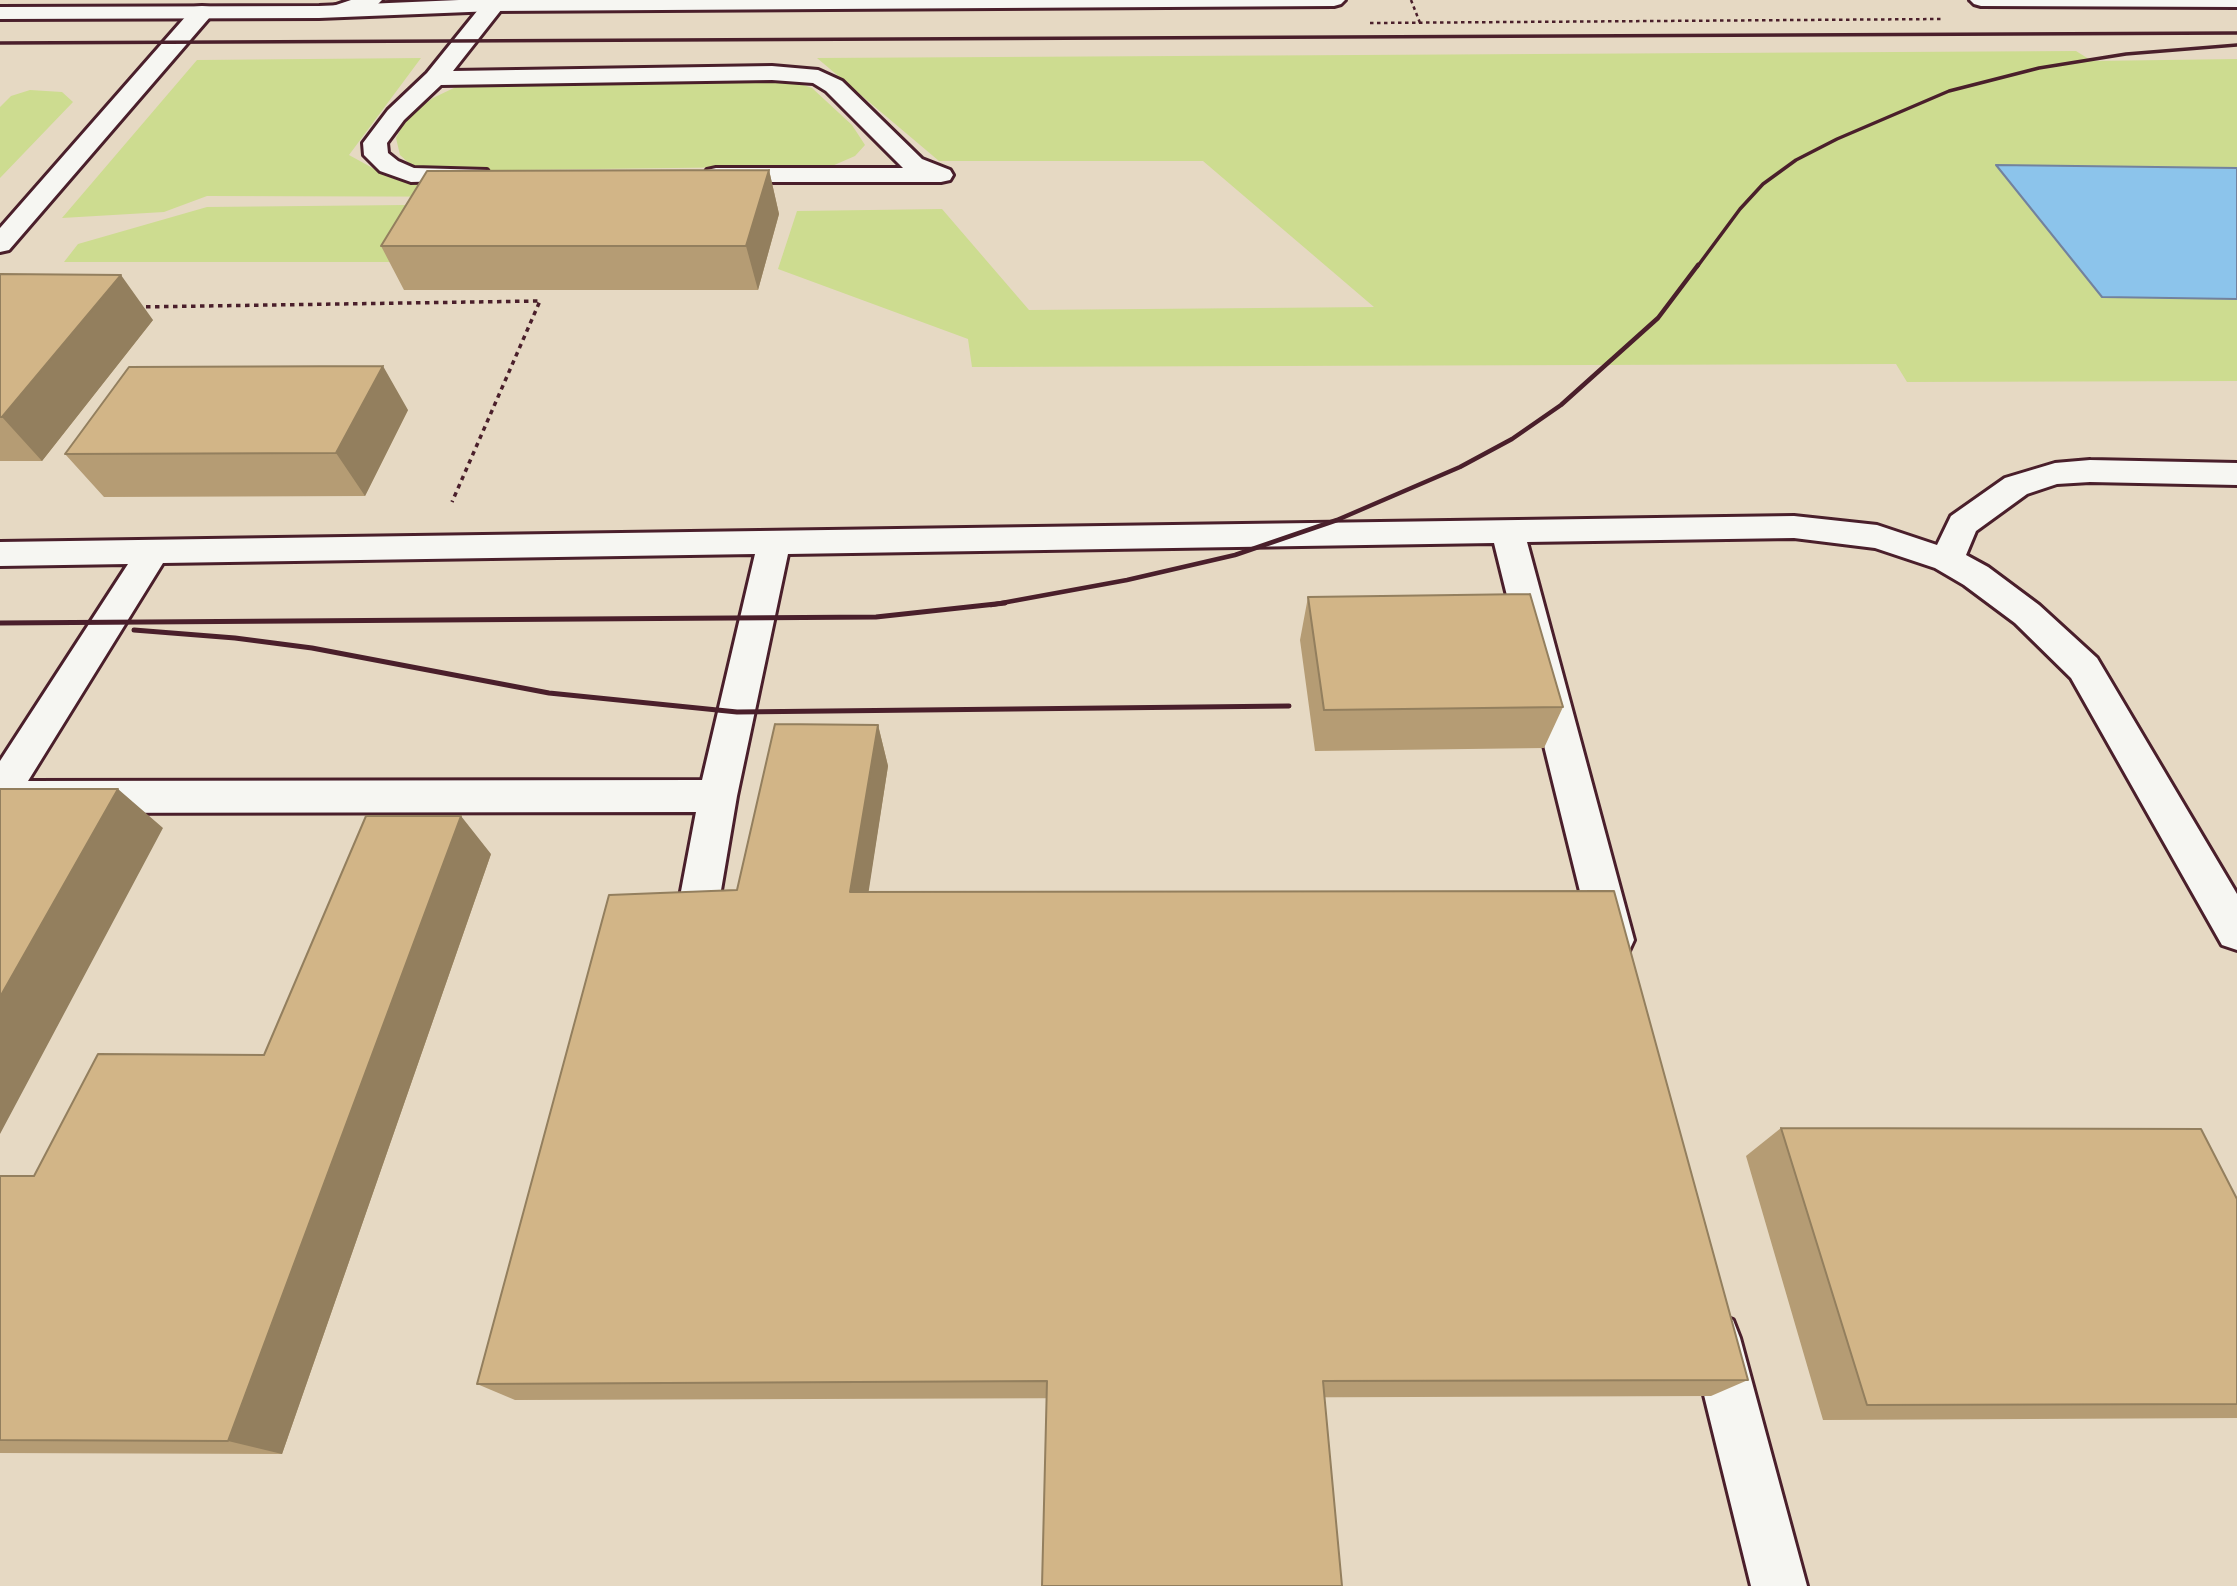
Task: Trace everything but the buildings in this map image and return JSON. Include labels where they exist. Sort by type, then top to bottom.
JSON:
[{"type":"street","points":[[341,11],[371,0]]},
{"type":"street","points":[[0,13],[341,11],[653,2],[1334,0]]},
{"type":"street","points":[[1981,0],[2237,1]]},
{"type":"street","points":[[495,5],[435,78],[396,116],[375,143],[376,155],[389,166],[411,175],[508,175]]},
{"type":"street","points":[[0,244],[202,12]]},
{"type":"street","points":[[435,78],[772,73],[818,77],[834,86],[913,164],[941,175],[696,175]]},
{"type":"street","points":[[845,175],[873,162],[890,143]]},
{"type":"street","points":[[1947,560],[1963,524],[2016,486],[2042,478],[2090,471],[2237,474]]},
{"type":"street","points":[[0,554],[1794,527],[1877,537],[1947,560],[1976,576],[2027,614],[2084,668],[2237,932]]},
{"type":"street","points":[[1508,532],[1623,978]]},
{"type":"street","points":[[699,902],[774,543]]},
{"type":"street","points":[[0,795],[152,553]]},
{"type":"street","points":[[0,795],[719,796]]},
{"type":"street","points":[[1706,1302],[1779,1586]]},
{"type":"path","points":[[1411,0],[1420,23]]},
{"type":"path","points":[[125,307],[540,301],[432,549]]},
{"type":"shaded area","points":[[0,0],[2237,0],[2237,1586],[0,1586]]},
{"type":"green space","points":[[2076,51],[2092,61],[2237,59],[2237,381],[1907,382],[1896,364],[972,367],[968,339],[778,269],[797,211],[942,209],[1029,310],[1374,307],[1203,161],[939,161],[817,58]]},
{"type":"green space","points":[[421,58],[349,155],[378,171],[429,185],[563,197],[207,196],[164,212],[62,218],[197,60]]},
{"type":"green space","points":[[789,80],[812,88],[852,125],[865,145],[855,156],[832,166],[435,171],[411,165],[400,155],[396,138],[407,117],[433,98],[460,85]]},
{"type":"green space","points":[[30,90],[62,92],[73,102],[0,178],[0,107],[11,96]]},
{"type":"green space","points":[[504,204],[416,262],[64,262],[78,244],[207,207]]},
{"type":"water","points":[[1996,165],[2237,168],[2237,299],[2102,297]]},
{"type":"railway","points":[[0,43],[2237,33]]},
{"type":"railway","points":[[1697,267],[1740,209],[1763,184],[1796,160],[1837,139],[1949,91],[2039,68],[2126,54],[2237,45]]},
{"type":"railway","points":[[997,604],[1127,580],[1235,555],[1337,520],[1460,467],[1512,439],[1561,405],[1658,318],[1698,265]]},
{"type":"railway","points":[[997,604],[1005,603]]},
{"type":"railway","points":[[0,623],[876,617],[997,604]]},
{"type":"railway","points":[[991,605],[997,604]]},
{"type":"railway","points":[[134,630],[235,638],[312,648],[549,693],[737,712],[1289,706]]}]
